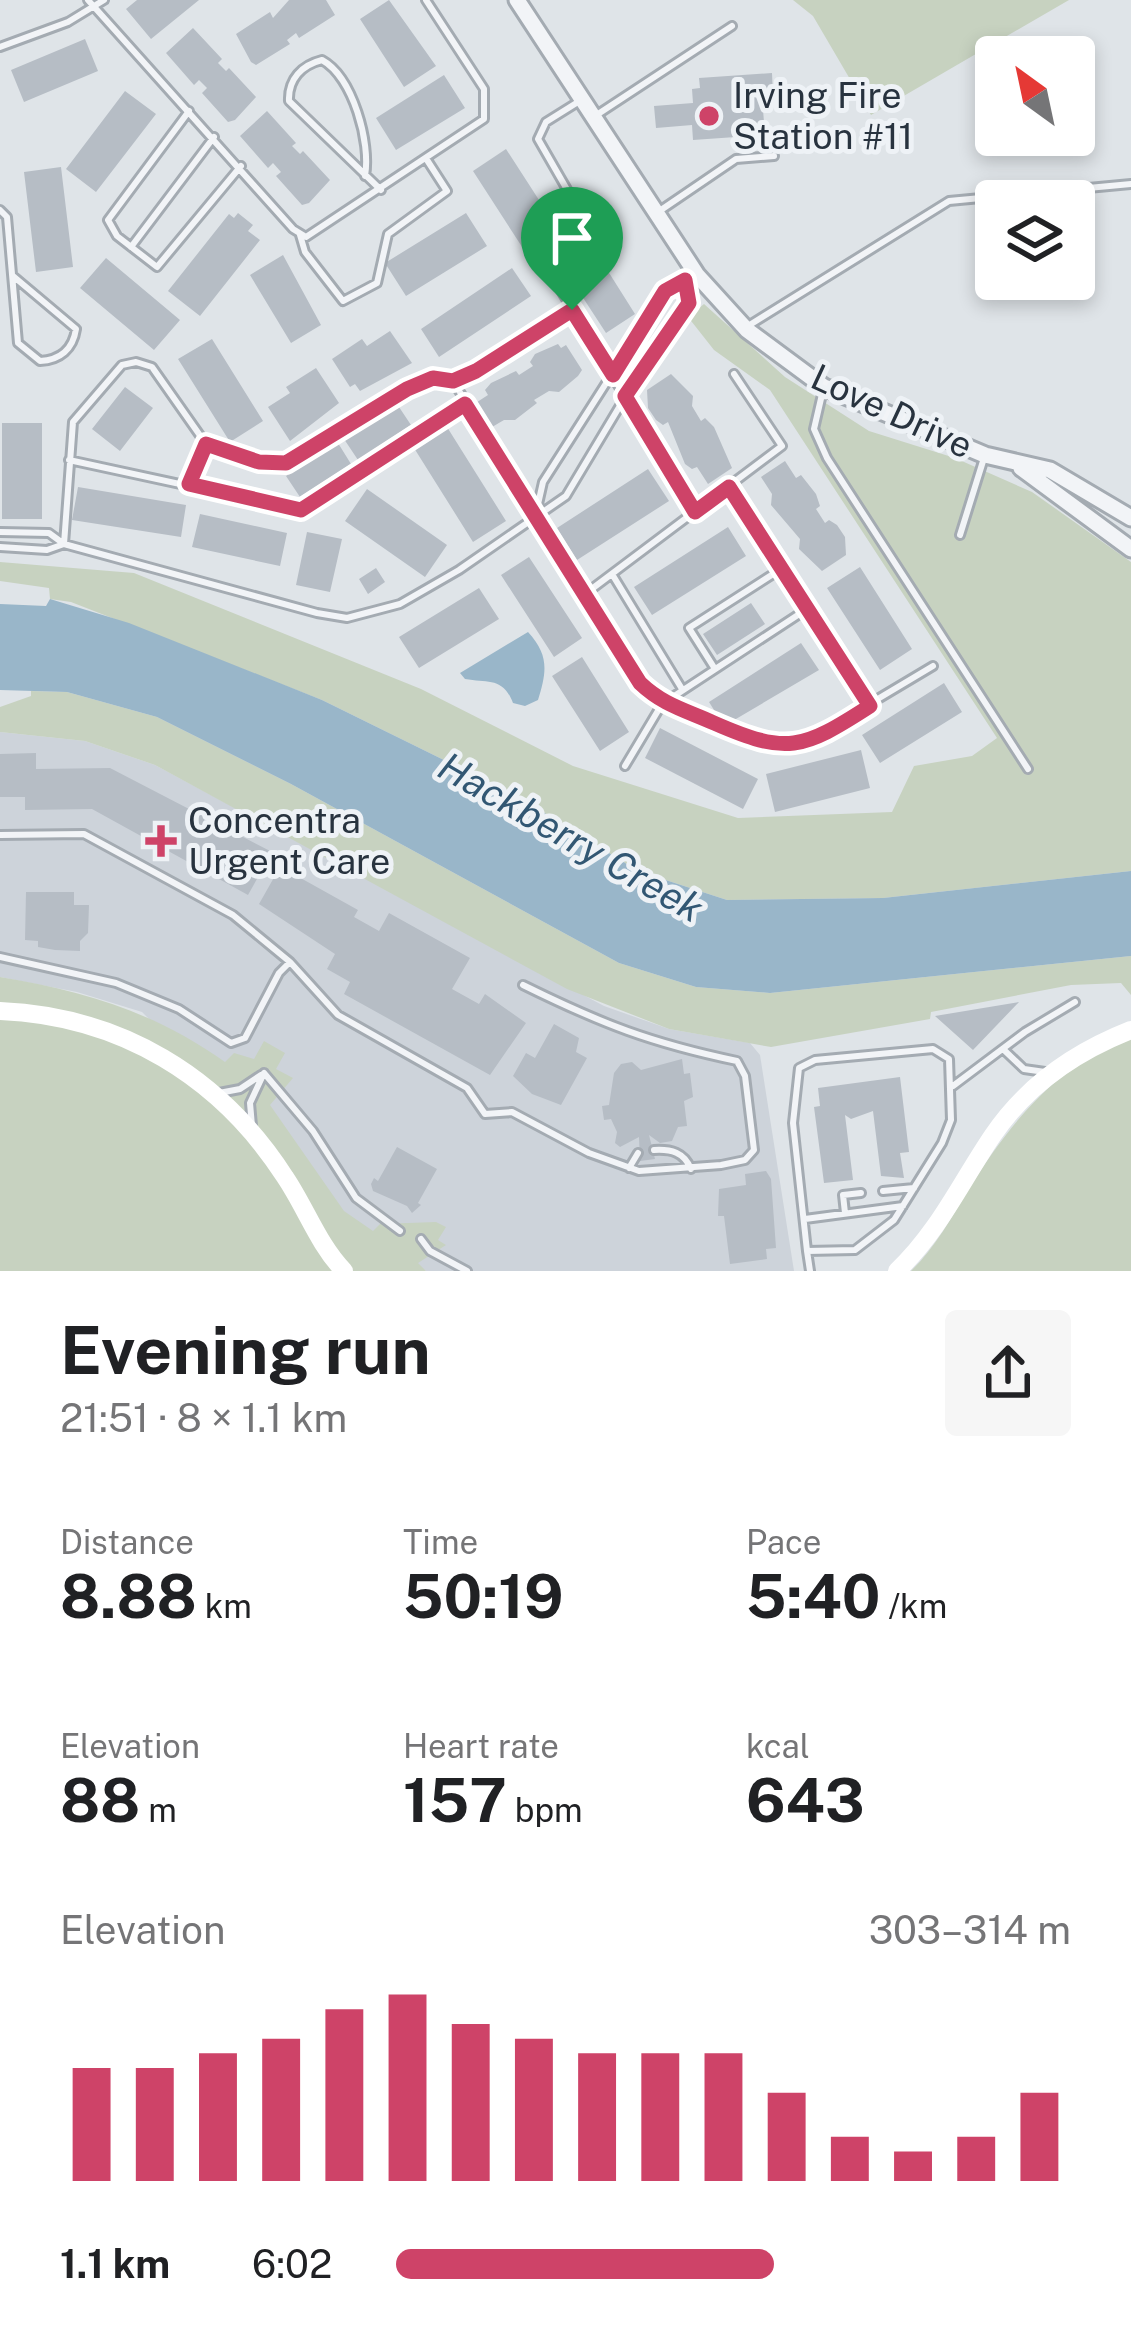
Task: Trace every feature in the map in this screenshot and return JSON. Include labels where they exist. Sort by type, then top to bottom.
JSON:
[{"type":"main road","points":[[0,1011],[46,1015],[106,1030],[168,1059],[216,1093],[253,1130],[289,1182],[320,1241],[344,1271]]},
{"type":"main road","points":[[897,1271],[930,1235],[996,1131],[1023,1100],[1053,1071],[1131,1030]]},
{"type":"street","name":"Love Drive","points":[[517,0],[689,275],[745,328],[824,387],[986,454],[1019,466],[1050,470],[1131,518]]},
{"type":"street","name":"Love Drive","points":[[1019,466],[1131,549]]},
{"type":"lane","points":[[88,0],[300,235],[305,252],[343,301],[376,283],[388,234],[447,191],[427,160]]},
{"type":"lane","points":[[0,47],[96,8],[104,0]]},
{"type":"lane","points":[[300,235],[314,233],[478,125],[488,103],[484,89],[426,0]]},
{"type":"lane","points":[[592,118],[733,26]]},
{"type":"lane","points":[[365,176],[368,150],[341,77],[322,60],[310,63],[294,77],[289,100],[365,176],[381,190]]},
{"type":"lane","points":[[581,100],[546,122],[538,139],[588,226],[586,242],[552,274],[695,512]]},
{"type":"lane","points":[[189,111],[108,220],[117,236],[157,267],[241,166]]},
{"type":"lane","points":[[131,247],[214,137]]},
{"type":"lane","points":[[655,214],[736,159],[774,156]]},
{"type":"lane","points":[[745,328],[949,201],[1131,184]]},
{"type":"lane","points":[[0,210],[7,217],[17,343],[40,361],[61,356],[75,339],[76,329],[13,276]]},
{"type":"lane","points":[[535,516],[543,482],[665,291],[689,275]]},
{"type":"lane","points":[[0,532],[49,533],[64,544],[347,618],[371,615],[459,570],[566,496],[625,396],[689,303],[689,275]]},
{"type":"lane","points":[[64,544],[73,422],[112,371],[136,362],[152,367],[206,444],[259,462],[286,463],[407,389],[433,378],[453,381],[572,310]]},
{"type":"lane","points":[[585,594],[782,446],[734,374]]},
{"type":"lane","points":[[453,381],[640,683],[662,704],[762,745],[809,740],[933,666]]},
{"type":"lane","points":[[824,387],[814,429],[827,458],[1028,769]]},
{"type":"lane","points":[[69,460],[301,510],[465,404]]},
{"type":"lane","points":[[189,484],[206,444]]},
{"type":"lane","points":[[960,535],[986,454]]},
{"type":"lane","points":[[729,487],[870,706]]},
{"type":"lane","points":[[0,547],[47,550],[64,544]]},
{"type":"lane","points":[[715,669],[689,628],[782,569]]},
{"type":"lane","points":[[612,574],[682,690]]},
{"type":"lane","points":[[626,766],[662,704],[807,609]]},
{"type":"lane","points":[[0,835],[84,834],[233,915],[290,962],[338,1015],[467,1088],[485,1114],[512,1112],[589,1154],[629,1168],[691,1169],[745,1160],[754,1150],[745,1076],[737,1061],[664,1047],[615,1030],[524,986]]},
{"type":"lane","points":[[0,957],[149,995],[231,1043],[245,1038],[279,973],[290,962]]},
{"type":"lane","points":[[952,1086],[1076,1002]]},
{"type":"lane","points":[[807,1251],[855,1250],[874,1239],[903,1206],[943,1143],[951,1120],[952,1086],[949,1059],[933,1048],[815,1060],[799,1067],[793,1123],[807,1251],[810,1271]]},
{"type":"lane","points":[[1003,1049],[1024,1070],[1053,1071]]},
{"type":"lane","points":[[1023,1100],[1024,1070]]},
{"type":"lane","points":[[216,1093],[240,1089],[264,1073]]},
{"type":"lane","points":[[253,1130],[250,1103],[264,1073]]},
{"type":"lane","points":[[264,1073],[314,1131],[356,1198],[400,1231]]},
{"type":"lane","points":[[654,1150],[671,1149],[691,1169]]},
{"type":"lane","points":[[629,1168],[638,1153]]},
{"type":"lane","points":[[883,1191],[914,1188]]},
{"type":"lane","points":[[845,1213],[843,1195],[861,1193]]},
{"type":"lane","points":[[804,1220],[903,1206]]},
{"type":"lane","points":[[422,1239],[430,1251],[467,1271]]},
{"type":"shaded area","points":[[0,732],[85,741],[155,765],[604,1006],[669,1029],[750,1043],[760,1055],[794,1271],[426,1271],[344,1212],[142,1012],[77,992],[0,977]]},
{"type":"green space","points":[[793,0],[1069,0],[1007,36],[975,36],[975,55],[871,115],[813,16]]},
{"type":"green space","points":[[704,304],[785,377],[869,431],[955,458],[1032,492],[1131,562],[1131,871],[883,898],[727,900],[638,871],[517,796],[322,700],[71,602],[50,599],[49,588],[0,581],[0,562],[134,573],[421,689],[573,766],[738,818],[892,812],[914,766],[972,756],[997,738],[770,390],[714,350],[688,317]]},
{"type":"green space","points":[[31,691],[67,692],[157,717],[291,784],[619,963],[696,987],[770,993],[1131,956],[1131,995],[1121,983],[1071,985],[931,1012],[930,1019],[771,1047],[669,1029],[567,989],[155,765],[85,741],[0,732],[0,707],[31,696]]},
{"type":"green space","points":[[0,977],[118,1006],[172,1030],[225,1062],[234,1053],[254,1059],[264,1041],[285,1053],[276,1069],[293,1078],[270,1105],[344,1211],[373,1231],[380,1224],[436,1222],[446,1227],[438,1240],[446,1245],[418,1263],[426,1271],[0,1271]]},
{"type":"green space","points":[[1131,1039],[1131,1271],[911,1271],[936,1242],[1001,1141],[1038,1098],[1081,1063]]},
{"type":"water","name":"Hackberry Creek","points":[[50,599],[129,623],[322,700],[517,796],[638,871],[727,900],[883,898],[1131,871],[1131,956],[770,993],[696,987],[619,963],[291,784],[157,717],[67,692],[0,690],[0,604],[46,606]]},
{"type":"water","points":[[528,632],[544,664],[538,700],[525,706],[513,703],[499,685],[465,679],[460,673]]},
{"type":"building","points":[[137,0],[199,0],[151,39],[126,9]]},
{"type":"building","points":[[289,0],[326,0],[335,15],[299,38],[296,33],[287,40],[290,44],[256,65],[236,34],[270,12],[273,18]]},
{"type":"building","points":[[389,0],[436,66],[404,87],[360,19]]},
{"type":"building","points":[[193,28],[222,59],[218,63],[226,71],[229,68],[256,97],[235,120],[228,122],[202,93],[207,88],[199,80],[194,85],[166,53]]},
{"type":"building","points":[[85,39],[98,71],[24,102],[11,70]]},
{"type":"building","name":"Irving Fire Station #11","points":[[772,73],[773,96],[762,97],[765,135],[693,140],[692,125],[656,128],[654,106],[693,103],[692,89],[700,88],[699,78]]},
{"type":"building","points":[[444,75],[465,108],[396,150],[376,118]]},
{"type":"building","points":[[125,91],[156,114],[96,192],[66,169]]},
{"type":"building","points":[[267,111],[296,143],[292,146],[300,154],[303,151],[330,180],[309,203],[302,205],[276,176],[281,172],[273,163],[268,168],[240,136]]},
{"type":"building","points":[[506,149],[559,231],[526,253],[473,171]]},
{"type":"building","points":[[61,167],[73,267],[36,272],[24,172]]},
{"type":"building","points":[[238,213],[253,225],[248,231],[260,240],[200,316],[168,291],[229,214],[234,218]]},
{"type":"building","points":[[466,213],[487,246],[406,296],[385,263]]},
{"type":"building","points":[[283,255],[321,325],[291,343],[250,275]]},
{"type":"building","points":[[106,258],[180,320],[154,350],[80,288]]},
{"type":"building","points":[[512,268],[531,296],[439,357],[421,329]]},
{"type":"building","points":[[606,268],[635,314],[606,333],[576,287]]},
{"type":"building","points":[[390,331],[412,363],[360,391],[355,384],[350,387],[332,359],[362,339],[367,346]]},
{"type":"building","points":[[212,339],[263,421],[230,442],[178,359]]},
{"type":"building","points":[[566,345],[582,370],[578,376],[559,392],[549,391],[534,400],[537,403],[515,420],[504,420],[487,430],[471,406],[488,395],[485,390],[491,383],[516,371],[519,375],[533,366],[530,362],[535,354]]},
{"type":"building","points":[[316,368],[339,403],[290,441],[268,407],[290,393],[286,387]]},
{"type":"building","points":[[671,374],[693,396],[692,406],[701,421],[705,418],[714,427],[732,468],[708,484],[697,467],[685,464],[668,422],[663,425],[648,408],[647,390]]},
{"type":"building","points":[[125,387],[153,408],[120,451],[92,429]]},
{"type":"building","points":[[397,404],[411,425],[358,460],[344,439]]},
{"type":"building","points":[[2,423],[42,423],[42,519],[2,519]]},
{"type":"building","points":[[447,427],[506,521],[473,542],[414,448]]},
{"type":"building","points":[[338,443],[351,464],[300,497],[286,476]]},
{"type":"building","points":[[785,461],[796,478],[801,475],[816,494],[820,506],[816,509],[825,523],[829,520],[837,525],[845,537],[846,555],[822,571],[799,549],[800,539],[771,505],[772,494],[761,477]]},
{"type":"building","points":[[648,469],[669,501],[577,560],[557,528]]},
{"type":"building","points":[[78,487],[186,505],[181,537],[72,520]]},
{"type":"building","points":[[367,489],[447,545],[425,577],[345,521]]},
{"type":"building","points":[[200,514],[287,533],[280,566],[192,547]]},
{"type":"building","points":[[728,527],[746,556],[652,615],[634,587]]},
{"type":"building","points":[[307,532],[342,539],[330,592],[296,585]]},
{"type":"building","points":[[529,557],[582,638],[554,657],[501,575]]},
{"type":"building","points":[[860,567],[912,649],[880,670],[827,588]]},
{"type":"building","points":[[376,568],[385,582],[368,594],[359,579]]},
{"type":"building","points":[[479,588],[499,619],[419,668],[399,637]]},
{"type":"building","points":[[751,603],[765,624],[717,655],[703,634]]},
{"type":"building","points":[[801,643],[819,670],[724,726],[709,702]]},
{"type":"building","points":[[582,657],[629,732],[600,751],[552,676]]},
{"type":"building","points":[[944,683],[962,712],[880,763],[862,735]]},
{"type":"building","points":[[660,728],[758,779],[743,809],[645,758]]},
{"type":"building","points":[[861,750],[870,788],[775,812],[766,774]]},
{"type":"building","points":[[36,753],[36,769],[110,768],[272,852],[248,895],[92,809],[25,810],[25,797],[0,797],[0,754]]},
{"type":"building","points":[[288,871],[358,910],[354,917],[379,931],[389,913],[470,958],[452,989],[479,1004],[485,994],[526,1023],[490,1075],[344,994],[350,982],[327,969],[335,954],[259,904],[276,874],[284,878]]},
{"type":"building","points":[[26,892],[74,892],[74,905],[89,905],[88,933],[80,941],[80,951],[38,947],[38,941],[25,940]]},
{"type":"building","points":[[1019,1002],[973,1050],[935,1016]]},
{"type":"building","points":[[554,1024],[579,1038],[576,1052],[587,1058],[561,1105],[532,1094],[513,1076],[526,1053],[535,1058]]},
{"type":"building","points":[[682,1059],[684,1074],[690,1073],[693,1097],[684,1101],[687,1126],[678,1127],[672,1141],[660,1143],[649,1135],[655,1159],[640,1161],[639,1137],[620,1147],[611,1119],[604,1120],[602,1106],[609,1105],[614,1073],[621,1064],[632,1062],[641,1070]]},
{"type":"building","points":[[900,1077],[909,1152],[900,1153],[904,1178],[881,1176],[873,1111],[851,1119],[845,1115],[853,1180],[824,1183],[814,1107],[820,1106],[818,1088]]},
{"type":"building","points":[[397,1147],[437,1169],[421,1205],[412,1213],[407,1206],[373,1191],[371,1184],[374,1178],[378,1181]]},
{"type":"building","points":[[766,1171],[771,1179],[776,1248],[766,1249],[767,1259],[730,1264],[724,1216],[718,1216],[719,1189],[746,1185],[745,1174]]},
{"type":"place","name":"Irving Fire Station #11","points":[[709,116]]},
{"type":"place","name":"Concentra Urgent Care","points":[[161,841]]},
{"type":"route","points":[[685,280],[689,303],[625,396],[695,512],[729,487],[870,706],[809,740],[762,745],[662,704],[640,683],[465,404],[301,510],[189,484],[206,444],[259,462],[286,463],[407,389],[433,378],[453,381],[476,371],[572,310],[613,375],[665,291],[685,280]]}]
